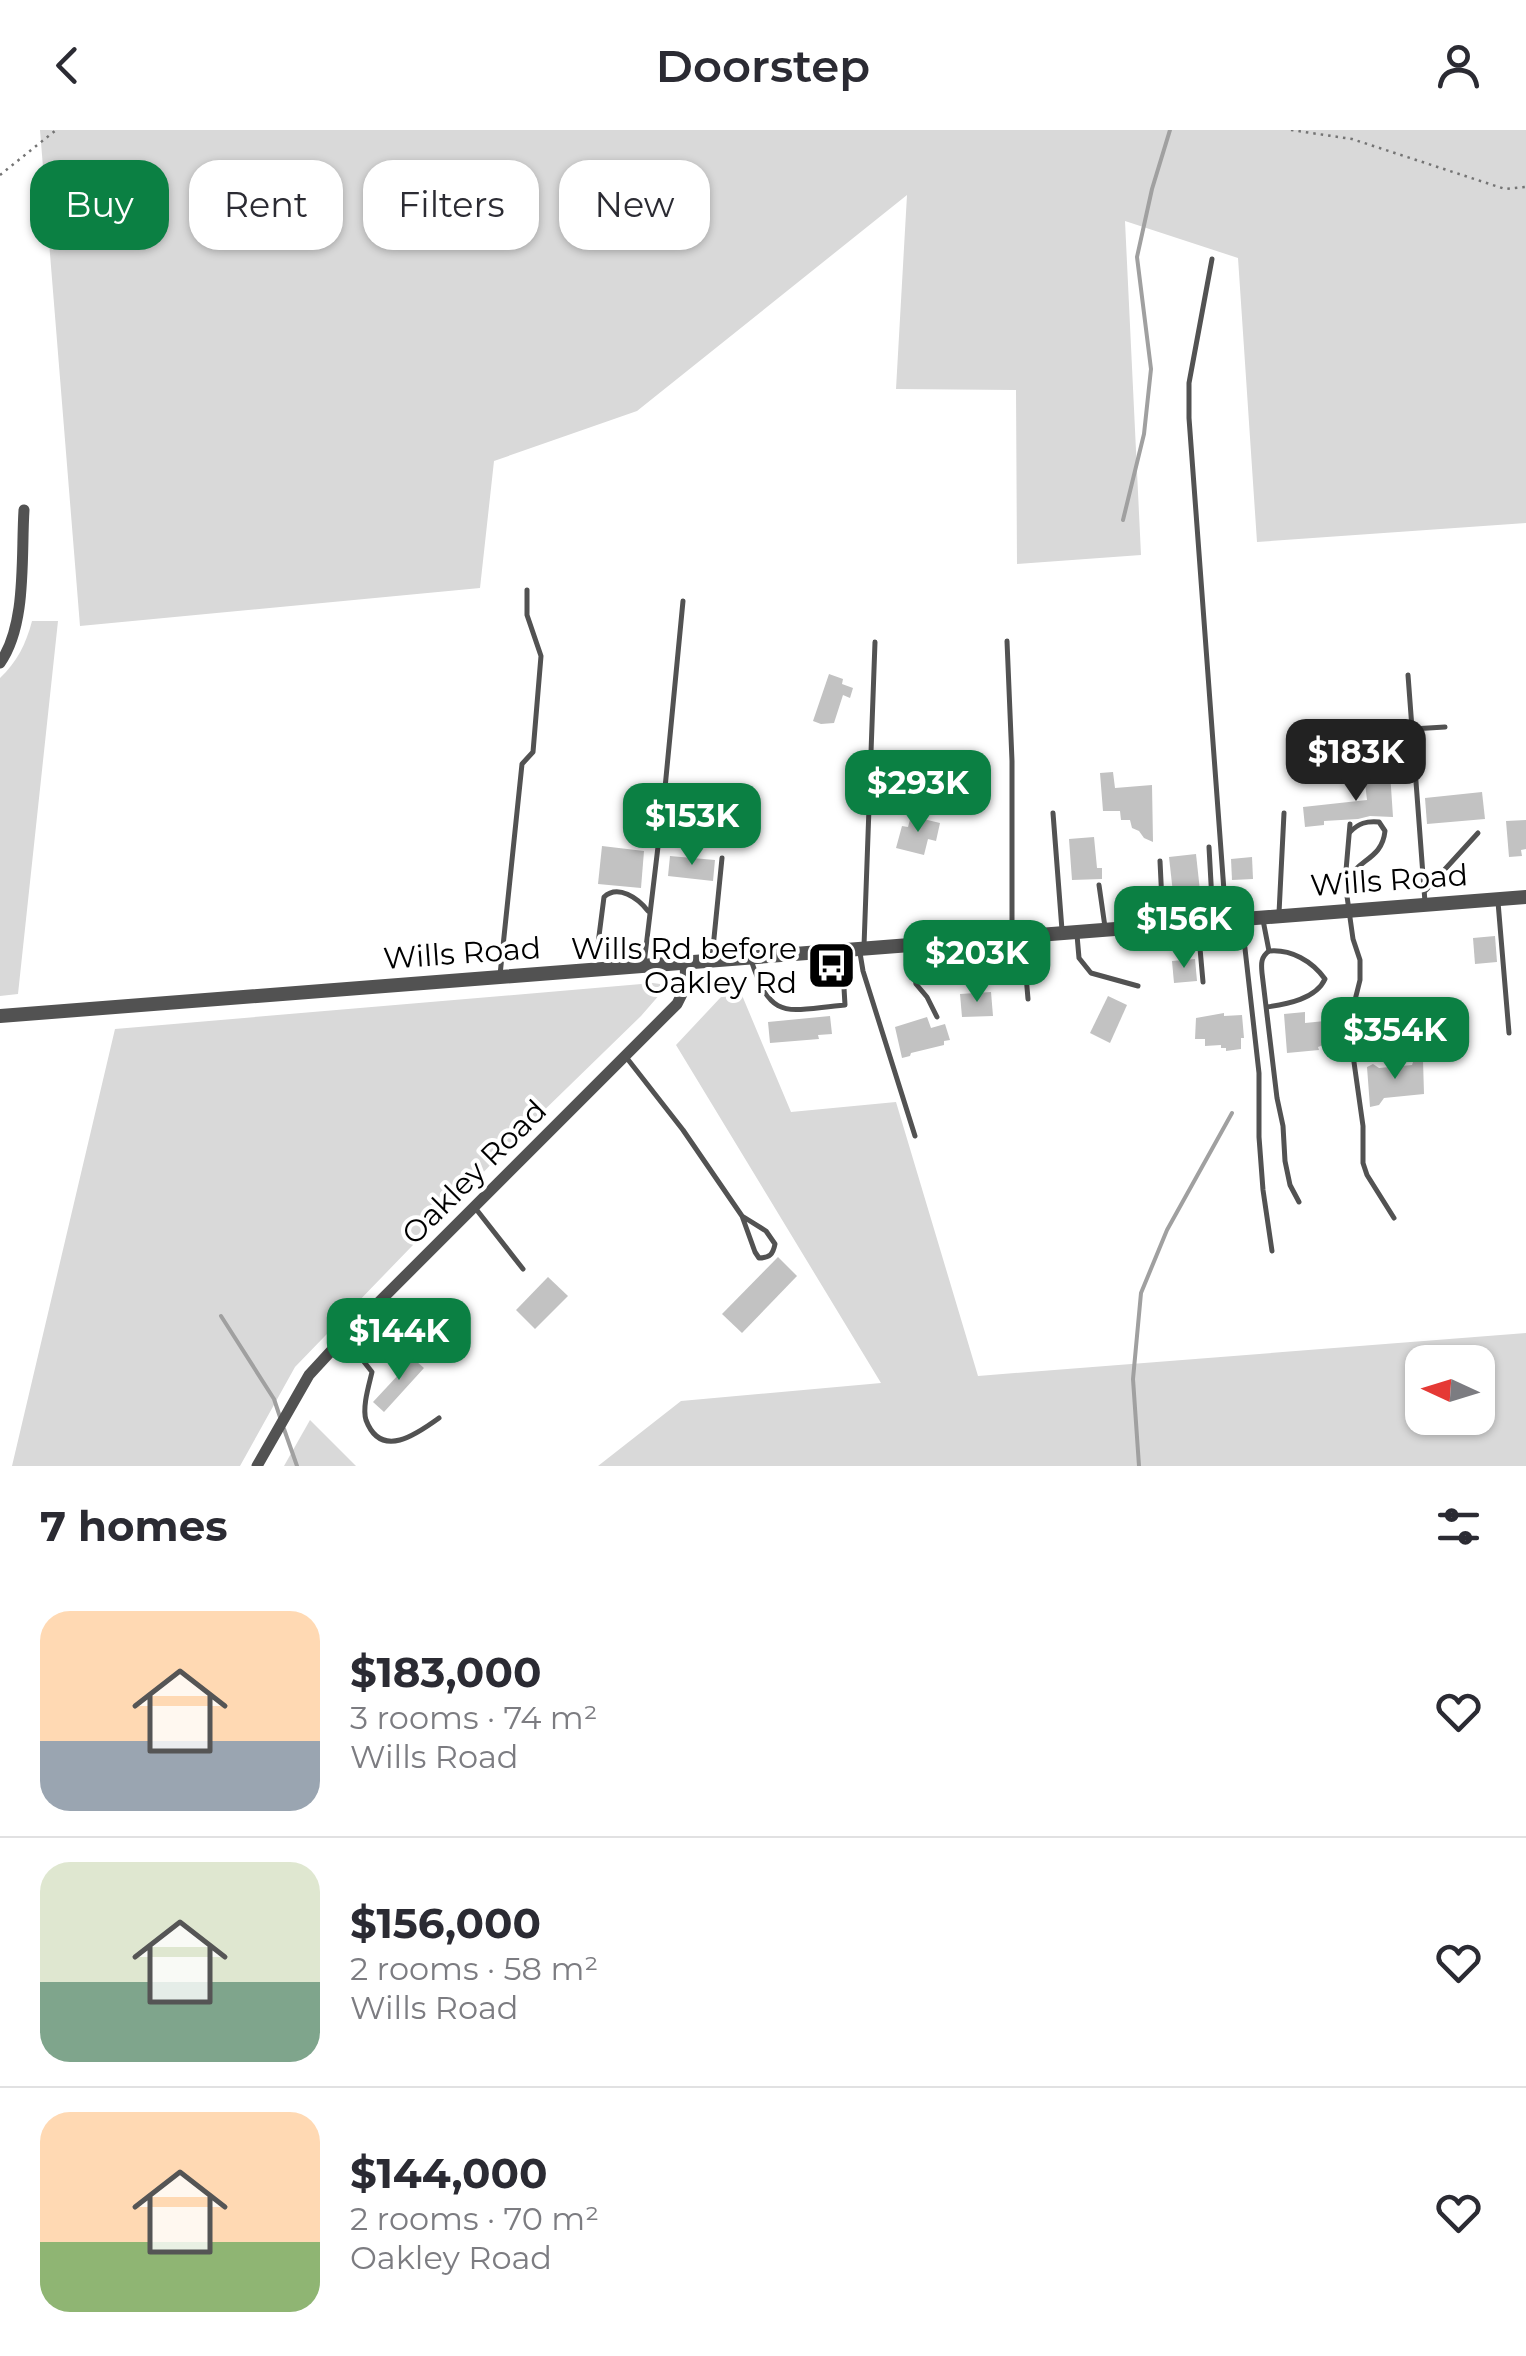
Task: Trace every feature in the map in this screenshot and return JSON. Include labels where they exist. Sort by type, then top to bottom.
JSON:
[{"type":"street","points":[[0,663],[18,624],[24,510]]},
{"type":"street","name":"Wills Road","points":[[0,1016],[1348,911],[1425,898],[1526,897]]},
{"type":"street","name":"Oakley Road","points":[[257,1466],[309,1375],[677,1004],[686,986],[685,963]]},
{"type":"lane","points":[[1203,982],[1220,921],[1189,384],[1212,259]]},
{"type":"lane","points":[[500,978],[522,764],[534,752],[540,656],[527,615],[527,590]]},
{"type":"lane","points":[[644,966],[684,602]]},
{"type":"lane","points":[[1007,641],[1018,937],[1028,999]]},
{"type":"lane","points":[[875,642],[863,971],[915,1136]]},
{"type":"lane","points":[[1408,675],[1425,898]]},
{"type":"lane","points":[[1412,730],[1444,728]]},
{"type":"lane","points":[[1053,812],[1070,933],[1079,958],[1091,973],[1138,986]]},
{"type":"lane","points":[[1279,916],[1284,813]]},
{"type":"lane","points":[[1346,882],[1381,847],[1385,831],[1379,822],[1368,821],[1349,832]]},
{"type":"lane","points":[[1350,824],[1348,911],[1360,960],[1360,980],[1350,1020],[1363,1126],[1363,1163],[1394,1218]]},
{"type":"lane","points":[[1425,898],[1441,871],[1478,833]]},
{"type":"lane","points":[[1209,847],[1220,921],[1260,1073],[1258,1137],[1272,1251]]},
{"type":"lane","points":[[712,961],[722,858]]},
{"type":"lane","points":[[1160,861],[1163,926]]},
{"type":"lane","points":[[1099,886],[1105,930]]},
{"type":"lane","points":[[595,970],[604,897],[609,892],[623,893],[638,900],[650,913]]},
{"type":"lane","points":[[1498,899],[1509,1033]]},
{"type":"lane","points":[[1263,918],[1268,950],[1261,962],[1284,1161],[1299,1202]]},
{"type":"lane","points":[[908,946],[916,984],[937,1017]]},
{"type":"lane","points":[[1267,1007],[1308,996],[1321,988],[1324,979],[1310,962],[1268,950]]},
{"type":"lane","points":[[750,958],[766,996],[780,1007],[845,1005],[842,951]]},
{"type":"lane","points":[[626,1057],[683,1130],[742,1216],[755,1252],[766,1258],[773,1253],[775,1244],[766,1231],[742,1216]]},
{"type":"lane","points":[[474,1207],[524,1270]]},
{"type":"lane","points":[[344,1337],[372,1372],[366,1421],[376,1435],[389,1442],[401,1441],[415,1436],[438,1418]]},
{"type":"path","points":[[0,175],[56,130]]},
{"type":"path","points":[[1291,130],[1352,139],[1505,189],[1526,187]]},
{"type":"shaded area","points":[[40,130],[1526,130],[1526,523],[1257,542],[1238,258],[1125,221],[1141,555],[1017,564],[1016,390],[896,389],[907,195],[637,411],[494,461],[480,588],[80,626],[50,250],[169,250],[169,160],[42,160]]},
{"type":"shaded area","points":[[32,621],[58,621],[18,994],[0,996],[0,678],[20,652]]},
{"type":"shaded area","points":[[736,981],[791,1112],[896,1102],[978,1376],[1526,1333],[1526,1466],[598,1466],[681,1401],[881,1383],[676,1045]]},
{"type":"shaded area","points":[[660,984],[661,993],[641,1016],[531,1123],[295,1367],[240,1466],[12,1466],[115,1029]]},
{"type":"shaded area","points":[[310,1420],[356,1466],[284,1466]]},
{"type":"building","points":[[829,674],[853,688],[850,698],[843,695],[834,723],[821,724],[813,721]]},
{"type":"building","points":[[1113,772],[1115,788],[1152,785],[1153,842],[1132,828],[1130,820],[1121,820],[1120,811],[1103,811],[1100,773]]},
{"type":"building","points":[[1390,772],[1393,817],[1324,821],[1324,825],[1305,827],[1303,807],[1367,800],[1364,774]]},
{"type":"building","points":[[1482,792],[1485,819],[1427,824],[1425,798]]},
{"type":"building","points":[[911,816],[940,823],[936,841],[928,839],[924,855],[896,848],[902,826],[908,827]]},
{"type":"building","points":[[1526,820],[1526,849],[1521,850],[1522,856],[1509,857],[1506,821]]},
{"type":"building","points":[[1094,837],[1102,879],[1072,880],[1069,839]]},
{"type":"building","points":[[602,846],[644,851],[641,888],[598,884]]},
{"type":"building","points":[[1196,854],[1200,891],[1173,893],[1169,857]]},
{"type":"building","points":[[670,856],[715,860],[713,881],[668,876]]},
{"type":"building","points":[[1252,857],[1253,879],[1232,880],[1231,859]]},
{"type":"building","points":[[1495,936],[1497,962],[1475,964],[1473,938]]},
{"type":"building","points":[[1195,959],[1197,981],[1174,983],[1172,961]]},
{"type":"building","points":[[991,992],[993,1016],[962,1017],[960,994]]},
{"type":"building","points":[[1108,996],[1127,1005],[1110,1043],[1090,1033]]},
{"type":"building","points":[[1305,1012],[1305,1023],[1325,1021],[1326,1044],[1319,1050],[1287,1053],[1284,1014]]},
{"type":"building","points":[[1224,1013],[1242,1015],[1241,1049],[1226,1051],[1221,1045],[1205,1046],[1205,1039],[1195,1039],[1196,1018]]},
{"type":"building","points":[[830,1016],[832,1034],[818,1035],[819,1039],[770,1043],[768,1022]]},
{"type":"building","points":[[927,1017],[931,1028],[945,1024],[950,1040],[902,1058],[895,1027]]},
{"type":"building","points":[[1423,1060],[1424,1094],[1384,1098],[1379,1105],[1370,1107],[1367,1067],[1412,1065]]},
{"type":"building","points":[[778,1257],[797,1276],[742,1333],[722,1314]]},
{"type":"building","points":[[548,1277],[568,1296],[535,1329],[516,1310]]},
{"type":"building","points":[[409,1355],[424,1368],[384,1412],[373,1402],[400,1373],[396,1369]]},
{"type":"waterway","points":[[1123,520],[1144,434],[1151,369],[1137,257],[1170,130]]},
{"type":"waterway","points":[[1139,1466],[1133,1379],[1141,1293],[1167,1230],[1232,1113]]},
{"type":"waterway","points":[[221,1316],[274,1399],[281,1420]]},
{"type":"waterway","points":[[284,1429],[297,1466]]},
{"type":"place","name":"Wills Rd before Oakley Rd","points":[[832,965]]}]
